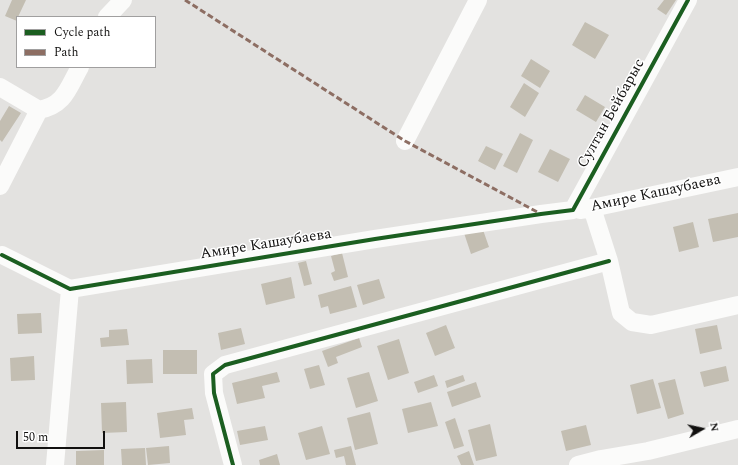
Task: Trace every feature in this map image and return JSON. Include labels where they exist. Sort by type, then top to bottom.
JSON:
[{"type":"street","points":[[108,16],[123,0]]},
{"type":"street","points":[[405,141],[478,0]]},
{"type":"street","name":"Султан Бейбарыс","points":[[573,210],[688,0]]},
{"type":"street","points":[[0,87],[40,110],[50,108],[62,100],[79,68]]},
{"type":"street","points":[[0,186],[40,110]]},
{"type":"street","name":"Амире Кашаубаева","points":[[70,289],[367,241],[541,214],[592,208],[738,177]]},
{"type":"street","points":[[592,208],[609,261],[621,313],[632,322],[651,326],[738,305]]},
{"type":"street","points":[[2,255],[70,289],[55,465]]},
{"type":"street","points":[[233,465],[214,393],[213,374],[225,365],[609,261]]},
{"type":"street","points":[[578,465],[601,459],[651,458],[738,429]]},
{"type":"building","points":[[12,0],[26,0],[18,16],[16,16],[16,21],[5,16]]},
{"type":"building","points":[[664,0],[676,0],[666,15],[657,9]]},
{"type":"building","points":[[585,22],[609,35],[595,59],[572,45]]},
{"type":"building","points":[[531,59],[550,71],[540,88],[521,76]]},
{"type":"building","points":[[524,83],[539,93],[525,117],[510,107]]},
{"type":"building","points":[[585,95],[605,107],[596,122],[576,110]]},
{"type":"building","points":[[9,106],[21,113],[2,142],[0,140],[0,121]]},
{"type":"building","points":[[520,133],[533,140],[517,173],[503,166]]},
{"type":"building","points":[[486,146],[503,154],[495,170],[478,161]]},
{"type":"building","points":[[550,149],[570,159],[558,182],[538,172]]},
{"type":"building","points":[[738,213],[738,237],[713,242],[708,219]]},
{"type":"building","points":[[693,222],[699,247],[679,252],[673,227]]},
{"type":"building","points":[[482,227],[489,247],[471,254],[464,233]]},
{"type":"building","points":[[342,253],[348,277],[334,281],[331,273],[335,271],[331,256]]},
{"type":"building","points":[[306,261],[312,284],[304,286],[298,263]]},
{"type":"building","points":[[291,277],[295,298],[266,305],[261,284]]},
{"type":"building","points":[[379,279],[385,298],[363,305],[357,285]]},
{"type":"building","points":[[351,286],[357,307],[330,314],[328,306],[321,308],[318,295]]},
{"type":"building","points":[[41,313],[42,333],[18,334],[17,314]]},
{"type":"building","points":[[446,325],[455,348],[435,356],[426,333]]},
{"type":"building","points":[[717,325],[722,349],[700,354],[695,329]]},
{"type":"building","points":[[241,328],[245,344],[221,350],[218,333]]},
{"type":"building","points":[[127,329],[129,345],[101,347],[100,338],[109,337],[109,330]]},
{"type":"building","points":[[359,338],[362,347],[336,357],[338,363],[328,367],[322,351]]},
{"type":"building","points":[[399,339],[409,373],[388,380],[377,346]]},
{"type":"building","points":[[163,350],[197,350],[197,374],[163,374]]},
{"type":"building","points":[[34,356],[35,380],[11,381],[10,358]]},
{"type":"building","points":[[152,359],[153,383],[127,384],[126,360]]},
{"type":"building","points":[[319,365],[325,385],[310,389],[304,369]]},
{"type":"building","points":[[726,366],[729,381],[704,387],[700,372]]},
{"type":"building","points":[[277,372],[280,382],[262,386],[265,398],[237,404],[232,383]]},
{"type":"building","points":[[369,372],[378,401],[356,408],[347,378]]},
{"type":"building","points":[[434,375],[438,386],[418,393],[414,382]]},
{"type":"building","points":[[463,375],[465,381],[447,388],[445,381]]},
{"type":"building","points":[[653,379],[661,408],[637,414],[630,385]]},
{"type":"building","points":[[675,379],[684,414],[668,419],[658,383]]},
{"type":"building","points":[[476,382],[481,397],[452,407],[447,392]]},
{"type":"building","points":[[126,402],[127,432],[102,433],[101,403]]},
{"type":"building","points":[[431,402],[438,426],[408,433],[402,409]]},
{"type":"building","points":[[192,408],[194,419],[184,420],[186,435],[160,438],[157,413]]},
{"type":"building","points":[[370,412],[378,444],[355,450],[347,418]]},
{"type":"building","points":[[455,418],[464,446],[454,449],[445,422]]},
{"type":"building","points":[[490,424],[497,456],[476,461],[468,430]]},
{"type":"building","points":[[586,425],[591,445],[566,451],[561,431]]},
{"type":"building","points":[[265,426],[268,440],[240,445],[237,431]]},
{"type":"building","points":[[322,426],[330,454],[306,460],[298,433]]},
{"type":"building","points":[[169,446],[170,463],[148,465],[146,448]]},
{"type":"building","points":[[351,446],[356,465],[346,465],[344,456],[336,458],[334,450]]},
{"type":"building","points":[[145,448],[146,465],[122,465],[121,449]]},
{"type":"building","points":[[104,450],[104,465],[76,465],[76,451]]},
{"type":"building","points":[[469,451],[474,465],[461,465],[457,456]]},
{"type":"building","points":[[277,454],[280,465],[260,465],[259,460]]},
{"type":"marked path","points":[[185,0],[405,141],[541,214]]},
{"type":"cycle path","points":[[2,255],[70,289],[375,239],[573,210],[688,0]]},
{"type":"cycle path","points":[[233,465],[214,393],[213,374],[225,365],[609,261]]}]
